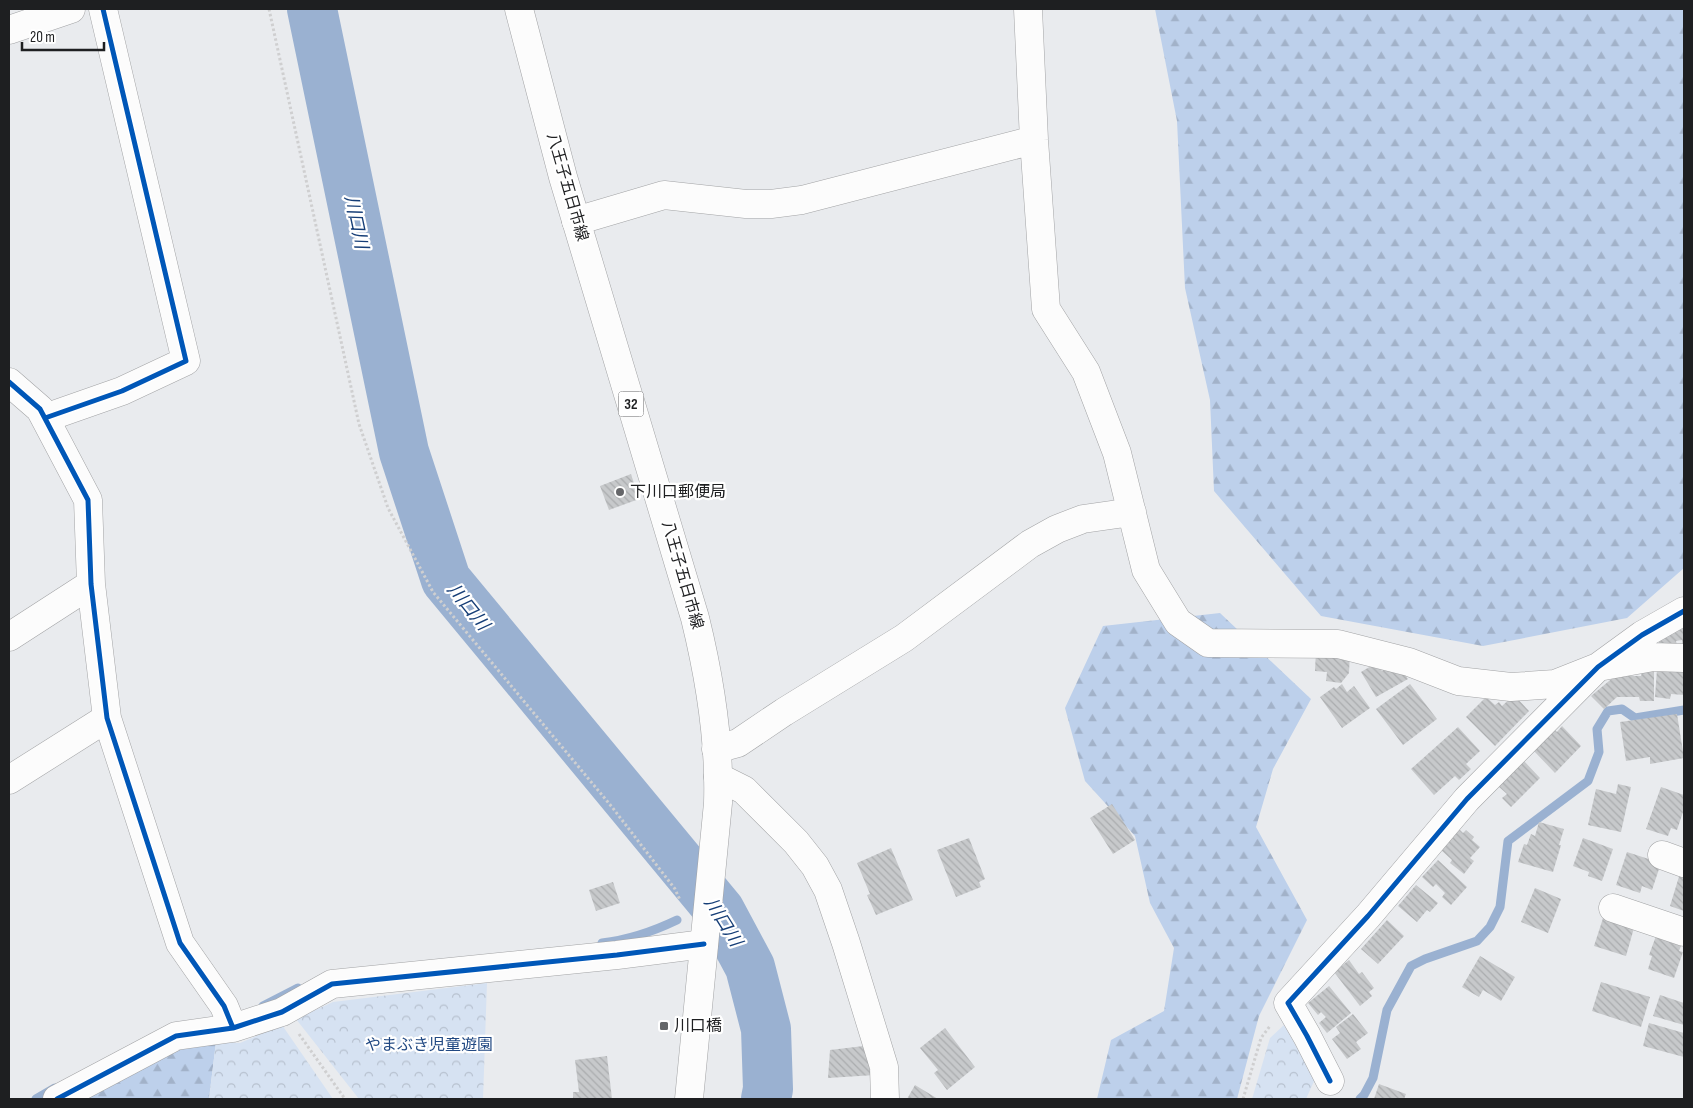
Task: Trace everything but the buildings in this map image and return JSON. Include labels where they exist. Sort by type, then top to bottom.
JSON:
[{"type":"street","points":[[9,30],[71,9]]},
{"type":"street","points":[[45,418],[122,391],[186,361],[103,9]]},
{"type":"street","name":"八王子五日市線","points":[[519,9],[549,129],[695,618],[710,691],[718,790],[689,1099]]},
{"type":"street","points":[[1028,9],[1034,140],[1046,308],[1086,372],[1117,453],[1146,570],[1178,622],[1208,643],[1338,644],[1410,662],[1458,681],[1511,687],[1555,684],[1598,667],[1653,657],[1684,658]]},
{"type":"street","points":[[576,221],[664,196],[746,204],[771,204],[802,200],[1034,140]]},
{"type":"street","points":[[9,382],[40,409],[88,500],[91,584],[107,718],[180,943],[224,1006],[233,1028]]},
{"type":"street","points":[[716,749],[738,743],[784,712],[904,638],[1030,544],[1057,529],[1084,519],[1132,512]]},
{"type":"street","points":[[9,637],[91,584]]},
{"type":"street","points":[[1330,1081],[1288,1003],[1368,916],[1467,799],[1598,667],[1642,635],[1684,611]]},
{"type":"street","points":[[9,780],[107,718]]},
{"type":"street","points":[[718,790],[744,790],[790,836],[815,866],[828,890],[884,1067],[885,1099]]},
{"type":"street","points":[[1613,908],[1684,932]]},
{"type":"street","points":[[58,1099],[176,1036],[233,1028],[282,1012],[332,984],[618,956],[704,944]]},
{"type":"path","points":[[269,9],[359,424],[388,508],[433,592],[612,806],[683,905]]},
{"type":"path","points":[[1243,1099],[1261,1038],[1288,1003]]},
{"type":"path","points":[[282,1012],[346,1099]]},
{"type":"green space","points":[[1155,9],[1684,9],[1684,568],[1627,618],[1483,646],[1321,616],[1214,491],[1210,400],[1185,288],[1177,121]]},
{"type":"green space","points":[[1220,613],[1311,699],[1273,769],[1256,827],[1307,920],[1259,1016],[1237,1099],[1097,1099],[1111,1040],[1164,1011],[1174,948],[1150,903],[1135,836],[1085,781],[1065,708],[1103,626]]},
{"type":"green space","name":"やまぶき児童遊園","points":[[487,983],[483,1099],[359,1099],[296,1019],[333,1002]]},
{"type":"green space","points":[[282,1025],[333,1099],[209,1099],[216,1042],[240,1043]]},
{"type":"green space","points":[[1284,1025],[1315,1079],[1306,1099],[1252,1099],[1270,1038]]},
{"type":"green space","points":[[182,1038],[216,1042],[209,1099],[67,1099]]},
{"type":"waterway","name":"川口川","points":[[312,9],[404,452],[446,580],[720,911],[750,967],[766,1029],[768,1089],[766,1099]]},
{"type":"waterway","points":[[1360,1099],[1373,1078],[1387,1010],[1411,966],[1425,959],[1477,941],[1490,927],[1500,907],[1508,841],[1588,781],[1599,752],[1597,729],[1608,711],[1622,709],[1635,718],[1684,710]]},
{"type":"waterway","points":[[602,943],[621,940],[677,920]]},
{"type":"waterway","points":[[263,1006],[298,988]]},
{"type":"waterway","points":[[36,1099],[55,1088]]},
{"type":"cycle path","points":[[45,418],[122,391],[186,361],[103,9]]},
{"type":"cycle path","points":[[9,382],[40,409],[88,500],[91,584],[107,718],[180,943],[224,1006],[233,1028]]},
{"type":"cycle path","points":[[1330,1081],[1288,1003],[1368,916],[1467,799],[1598,667],[1642,635],[1684,611]]},
{"type":"cycle path","points":[[57,1099],[176,1036],[233,1028],[282,1012],[332,984],[617,955],[704,944]]},
{"type":"place","name":"下川口郵便局","points":[[620,492]]},
{"type":"place","name":"川口橋","points":[[664,1026]]}]
